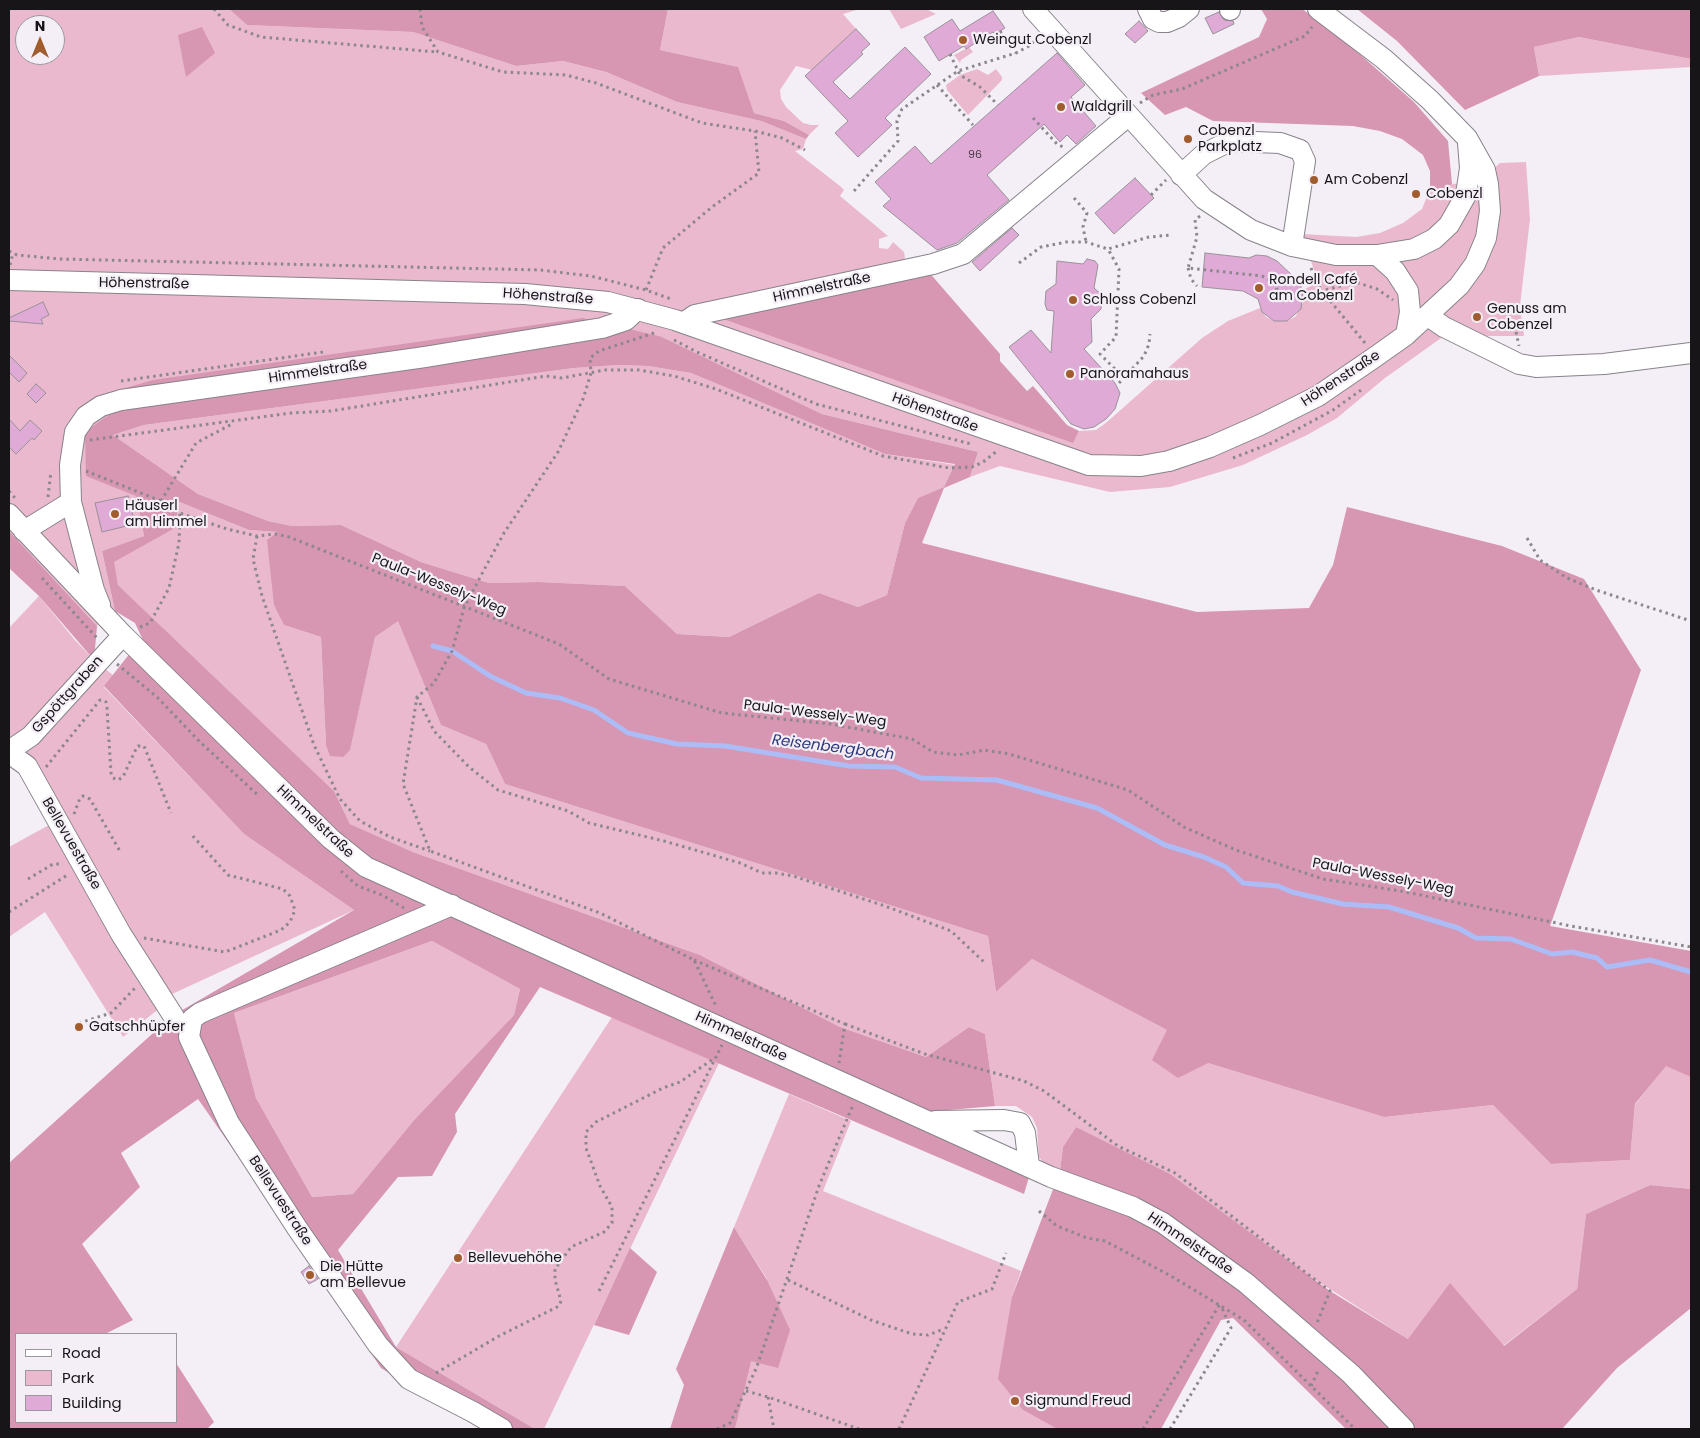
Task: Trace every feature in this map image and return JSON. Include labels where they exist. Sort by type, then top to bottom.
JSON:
[{"type":"street","points":[[1033,9],[1128,116],[1174,176],[1235,221],[1300,253],[1336,256],[1377,256],[1414,249],[1434,239],[1449,225],[1466,195],[1470,168],[1467,138]]},
{"type":"street","points":[[1148,9],[1153,19],[1167,22],[1179,17],[1189,9]]},
{"type":"street","name":"Höhenstraße","points":[[9,280],[525,294],[588,299],[638,309],[683,323],[1089,465],[1141,466],[1169,461],[1210,447],[1318,396],[1375,357],[1406,335],[1428,316],[1468,276],[1486,238],[1490,211],[1488,184],[1485,170],[1467,138],[1430,100],[1384,59],[1318,9]]},
{"type":"street","points":[[1077,159],[1128,116]]},
{"type":"street","points":[[1174,176],[1221,144],[1239,141],[1280,143],[1295,147],[1303,155],[1300,193],[1300,253]]},
{"type":"street","name":"Himmelstraße","points":[[683,323],[695,315],[933,264],[963,254],[1077,159]]},
{"type":"street","points":[[1377,256],[1400,276],[1408,292],[1410,312],[1406,335]]},
{"type":"street","name":"Himmelstraße","points":[[103,612],[94,590],[71,502],[70,464],[72,442],[80,423],[92,411],[122,400],[425,357],[602,328],[626,320],[638,309]]},
{"type":"street","points":[[1428,316],[1444,327],[1519,364],[1536,367],[1604,364],[1691,353]]},
{"type":"street","points":[[24,531],[71,502]]},
{"type":"street","name":"Himmelstraße","points":[[9,514],[123,635],[346,852],[366,867],[1029,1166],[1133,1206],[1163,1223],[1246,1283],[1351,1374],[1404,1429]]},
{"type":"street","name":"Gspöttgraben","points":[[9,752],[31,736],[123,635]]},
{"type":"street","name":"Bellevuestraße","points":[[9,752],[27,766],[121,934],[147,976],[189,1021],[229,1123],[378,1346],[409,1379],[502,1429]]},
{"type":"street","points":[[189,1021],[452,905]]},
{"type":"street","points":[[930,1122],[1004,1120],[1020,1123],[1025,1133],[1029,1166]]},
{"type":"path","points":[[214,9],[228,25],[261,37],[438,52],[502,72],[566,75],[596,83],[702,122],[755,131],[782,138],[805,150]]},
{"type":"path","points":[[420,9],[422,27],[438,52]]},
{"type":"path","points":[[854,191],[898,141],[897,121],[902,110],[958,71],[1016,53],[1030,46],[1049,27]]},
{"type":"path","points":[[1142,101],[1153,95],[1182,89],[1305,36],[1310,29]]},
{"type":"path","points":[[1000,31],[1016,53]]},
{"type":"path","points":[[950,54],[964,79],[980,87],[998,104]]},
{"type":"path","points":[[937,85],[972,125]]},
{"type":"path","points":[[1034,118],[1057,144],[1069,150],[1077,159]]},
{"type":"path","points":[[9,252],[17,256],[60,259],[529,269],[592,276],[646,290],[663,248],[712,207],[759,172],[755,131]]},
{"type":"path","points":[[1151,195],[1174,176]]},
{"type":"path","points":[[1074,198],[1087,213],[1083,227],[1086,242]]},
{"type":"path","points":[[1197,286],[1191,280],[1188,268],[1197,237],[1195,220],[1203,212]]},
{"type":"path","points":[[1019,263],[1041,247],[1066,242],[1086,242],[1108,249],[1148,237],[1172,235]]},
{"type":"path","points":[[1108,249],[1119,269],[1116,337],[1100,354],[1124,378]]},
{"type":"path","points":[[1300,253],[1314,274],[1322,292],[1375,357]]},
{"type":"path","points":[[1188,268],[1262,276],[1273,282],[1279,293]]},
{"type":"path","points":[[1322,292],[1355,282],[1364,284],[1398,302]]},
{"type":"path","points":[[430,851],[403,784],[417,697],[434,683],[452,652],[464,608],[504,533],[558,452],[583,399],[591,373],[589,364],[592,354],[658,331]]},
{"type":"path","points":[[1119,384],[1144,356],[1149,344],[1150,334]]},
{"type":"path","points":[[666,335],[697,352],[816,404],[978,446]]},
{"type":"path","points":[[72,442],[291,413],[350,408],[546,376],[562,378],[591,373],[639,370],[674,376],[716,389],[882,456],[949,468],[972,467],[983,462],[997,451],[988,448]]},
{"type":"path","points":[[161,501],[196,443],[234,422]]},
{"type":"path","name":"Paula-Wessely-Weg","points":[[70,464],[161,501],[180,513],[227,530],[257,536],[276,534],[289,537],[464,608],[559,644],[609,679],[722,713],[831,724],[912,739],[932,752],[958,755],[984,750],[1009,754],[1128,790],[1184,827],[1236,850],[1323,879],[1401,891],[1570,926],[1691,947]]},
{"type":"path","points":[[123,635],[150,622],[169,588],[179,543],[180,513]]},
{"type":"path","points":[[257,536],[253,560],[262,596],[301,702],[314,745],[340,799],[360,821],[390,837],[600,913],[694,960],[845,1024],[925,1054],[1024,1081],[1044,1090],[1118,1146],[1175,1173],[1330,1291],[1313,1329]]},
{"type":"path","points":[[1527,538],[1540,560],[1567,578],[1596,590],[1691,621]]},
{"type":"path","points":[[37,572],[108,651]]},
{"type":"path","points":[[417,697],[434,731],[469,767],[498,790],[568,811],[589,823],[664,841],[740,863],[762,873],[776,872],[793,876],[885,906],[951,931],[984,962]]},
{"type":"path","points":[[35,782],[100,700],[106,702],[111,773],[114,778],[118,780],[123,777],[138,746],[144,746],[171,813]]},
{"type":"path","points":[[68,839],[78,801],[83,796],[87,797],[121,853]]},
{"type":"path","points":[[121,934],[225,952],[281,930],[290,922],[294,910],[290,896],[283,889],[228,875],[191,834]]},
{"type":"path","points":[[28,879],[53,864],[84,866]]},
{"type":"path","points":[[9,912],[84,866]]},
{"type":"path","points":[[599,1291],[729,1031],[694,960]]},
{"type":"path","points":[[79,1023],[111,1013],[147,976]]},
{"type":"path","points":[[836,1080],[845,1024]]},
{"type":"path","points":[[409,1379],[428,1377],[499,1336],[559,1306],[561,1301],[555,1280],[555,1269],[571,1248],[604,1232],[612,1223],[612,1207],[600,1186],[586,1148],[586,1132],[596,1122],[663,1088],[680,1082],[714,1058]]},
{"type":"path","points":[[717,1429],[730,1423],[756,1370],[819,1186],[859,1090]]},
{"type":"path","points":[[1038,1211],[1057,1226],[1087,1238],[1105,1242],[1220,1304],[1244,1320],[1355,1429]]},
{"type":"path","points":[[899,1429],[917,1395],[958,1302],[992,1289],[1006,1253]]},
{"type":"path","points":[[788,1280],[871,1320],[912,1334],[928,1335],[945,1329]]},
{"type":"path","points":[[1144,1429],[1220,1304]]},
{"type":"path","points":[[1170,1429],[1231,1328],[1220,1304]]},
{"type":"path","points":[[746,1391],[860,1429]]},
{"type":"path","points":[[768,1397],[774,1429]]},
{"type":"green space","points":[[9,9],[229,9],[247,25],[413,32],[516,66],[563,61],[606,72],[677,102],[761,121],[806,139],[803,149],[795,151],[840,186],[844,190],[840,196],[888,236],[879,239],[879,248],[888,249],[893,242],[904,252],[905,258],[902,261],[1073,442],[1079,431],[1096,430],[1107,422],[1202,338],[1228,321],[1260,308],[1266,317],[1274,321],[1287,321],[1296,316],[1303,302],[1303,290],[1318,282],[1302,234],[1356,237],[1380,233],[1403,223],[1422,209],[1430,189],[1443,190],[1452,184],[1478,182],[1500,163],[1526,162],[1530,219],[1520,306],[1524,336],[1444,336],[1385,378],[1337,418],[1307,435],[1243,465],[1170,487],[1110,492],[1000,466],[970,477],[978,452],[822,414],[662,337],[111,413],[85,433],[136,496],[144,536],[102,551],[115,611],[97,626],[9,531]]},
{"type":"green space","points":[[668,9],[860,9],[843,14],[856,29],[812,70],[796,66],[780,90],[781,99],[786,107],[803,123],[819,125],[809,135],[784,121],[754,113],[737,67],[660,50]]},
{"type":"green space","points":[[889,9],[926,9],[936,14],[901,29]]},
{"type":"green space","points":[[1579,37],[1691,59],[1691,67],[1539,76],[1534,47]]},
{"type":"green space","points":[[969,47],[973,52],[961,60],[960,63],[954,55]]},
{"type":"green space","points":[[977,69],[988,75],[996,69],[1002,80],[968,115],[947,90],[946,85],[960,75]]},
{"type":"green space","points":[[618,365],[648,366],[691,373],[885,454],[955,465],[944,487],[918,498],[905,523],[887,595],[858,607],[819,593],[729,637],[677,634],[625,586],[539,582],[489,583],[421,562],[341,525],[292,526],[268,521],[198,494],[113,435],[144,425],[574,368]]},
{"type":"green space","points":[[177,501],[249,530],[279,532],[284,625],[321,637],[326,745],[350,749],[375,637],[398,620],[441,725],[486,744],[505,784],[988,936],[996,992],[1032,959],[1167,1030],[1208,1063],[1384,1117],[1493,1105],[1551,1164],[1630,1160],[1635,1105],[1666,1065],[1691,1077],[1691,1189],[1650,1185],[1586,1214],[1577,1289],[1503,1346],[1408,1339],[1076,1127],[1063,1147],[1060,1171],[1045,1165],[1039,1157],[1037,1128],[1032,1117],[1016,1106],[995,1106],[985,1034],[969,1027],[926,1057],[840,1027],[700,955],[413,852],[350,824],[334,791],[118,585],[113,562],[177,527]]},
{"type":"green space","points":[[39,596],[74,639],[94,660],[114,676],[104,687],[244,834],[354,910],[157,1001],[160,1008],[123,1037],[45,912],[9,937],[9,847],[49,825],[20,769],[9,765],[9,628]]},
{"type":"green space","points":[[432,941],[520,989],[514,1015],[415,1119],[353,1194],[312,1197],[256,1098],[234,1013]]},
{"type":"green space","points":[[612,1017],[719,1063],[544,1429],[535,1429],[396,1347]]},
{"type":"green space","points":[[789,1094],[851,1121],[823,1191],[1021,1271],[1012,1297],[1023,1410],[1057,1429],[735,1429],[767,1279],[734,1227]]},
{"type":"shaded area","points":[[229,9],[668,9],[660,50],[738,67],[754,113],[784,121],[809,135],[806,139],[761,121],[677,102],[606,72],[563,61],[516,66],[413,32],[247,25]]},
{"type":"shaded area","points":[[1261,9],[1302,9],[1330,28],[1414,102],[1448,141],[1452,184],[1443,190],[1430,189],[1430,171],[1423,155],[1402,139],[1380,131],[1353,126],[1213,121],[1186,107],[1165,115],[1141,93],[1259,37],[1267,19]]},
{"type":"shaded area","points":[[1357,9],[1691,9],[1691,59],[1579,37],[1534,47],[1539,76],[1465,110],[1397,41]]},
{"type":"shaded area","points":[[202,27],[215,53],[186,77],[178,35]]},
{"type":"shaded area","points":[[927,270],[1000,354],[1000,361],[1027,391],[1033,386],[1067,425],[1079,431],[1073,443],[712,315]]},
{"type":"shaded area","points":[[583,318],[662,337],[822,414],[978,452],[970,477],[944,488],[922,543],[1197,612],[1309,608],[1333,565],[1347,507],[1502,546],[1584,579],[1641,670],[1550,926],[1691,951],[1691,1077],[1666,1066],[1635,1104],[1630,1160],[1551,1164],[1493,1105],[1384,1117],[1208,1063],[1178,1078],[1152,1060],[1167,1030],[1032,959],[996,992],[988,936],[505,784],[486,744],[441,725],[398,621],[375,637],[350,750],[343,757],[330,756],[326,745],[321,637],[284,625],[274,605],[267,540],[278,532],[249,530],[177,501],[177,527],[114,562],[118,585],[334,791],[350,824],[413,852],[700,955],[840,1027],[926,1057],[969,1027],[985,1034],[995,1106],[926,1112],[1029,1177],[1024,1194],[540,987],[455,1114],[457,1132],[432,1176],[398,1177],[338,1250],[396,1347],[535,1429],[480,1429],[381,1368],[277,1212],[198,1099],[121,1153],[140,1187],[82,1244],[133,1320],[107,1333],[15,1333],[15,1423],[178,1423],[178,1366],[214,1422],[207,1429],[9,1429],[9,1163],[172,1016],[354,910],[244,834],[104,686],[142,638],[135,623],[115,611],[102,551],[144,536],[136,496],[86,476],[85,432],[111,413],[112,392],[153,380]],"holes":[[[618,365],[648,366],[691,373],[885,454],[955,464],[944,487],[918,498],[905,523],[887,595],[858,607],[819,593],[729,637],[677,634],[625,586],[539,582],[489,583],[421,562],[341,525],[292,526],[268,521],[198,494],[113,435],[144,425],[574,368]],[[432,941],[520,989],[514,1015],[415,1119],[353,1194],[312,1197],[256,1098],[234,1013]]]},
{"type":"shaded area","points":[[9,531],[97,626],[94,660],[39,596],[9,568]]},
{"type":"shaded area","points":[[1076,1127],[1170,1174],[1330,1291],[1408,1339],[1450,1283],[1504,1346],[1577,1289],[1586,1214],[1650,1185],[1691,1189],[1691,1308],[1617,1368],[1562,1429],[1346,1429],[1233,1318],[1221,1320],[1161,1429],[1057,1429],[1023,1410],[998,1379],[1012,1297],[1060,1171],[1063,1147]]},
{"type":"shaded area","points":[[734,1227],[767,1280],[790,1330],[778,1368],[751,1361],[735,1429],[670,1429],[684,1385],[676,1369]]},
{"type":"shaded area","points":[[630,1248],[657,1272],[629,1335],[594,1325]]},
{"type":"building","name":"Weingut Cobenzl","points":[[993,11],[1005,28],[995,34],[993,32],[966,49],[964,46],[939,61],[924,37],[952,19],[960,31]]},
{"type":"building","points":[[1219,12],[1224,20],[1233,21],[1234,24],[1213,34],[1205,18]]},
{"type":"building","points":[[1139,21],[1148,31],[1135,43],[1125,34]]},
{"type":"building","points":[[856,29],[870,44],[861,52],[863,54],[833,82],[850,99],[905,47],[931,74],[885,118],[892,125],[858,157],[835,133],[848,121],[805,76]]},
{"type":"building","points":[[1057,53],[1085,85],[1071,97],[1096,126],[1076,144],[1067,135],[1060,142],[1044,124],[987,175],[1009,200],[957,243],[937,250],[883,206],[891,199],[875,182],[915,146],[931,164]]},
{"type":"building","points":[[1135,178],[1154,198],[1114,234],[1095,213]]},
{"type":"building","points":[[1012,228],[1019,235],[980,271],[972,262]]},
{"type":"building","name":"Rondell Café am Cobenzl","points":[[1205,253],[1249,258],[1256,255],[1267,256],[1277,261],[1295,278],[1303,290],[1301,309],[1287,321],[1274,321],[1262,312],[1258,299],[1243,291],[1202,287]]},
{"type":"building","points":[[1087,259],[1095,261],[1098,265],[1094,288],[1102,295],[1101,309],[1091,319],[1092,342],[1084,349],[1115,383],[1120,393],[1115,409],[1106,419],[1094,427],[1084,429],[1071,424],[1009,347],[1031,330],[1051,353],[1054,311],[1047,310],[1045,304],[1046,291],[1056,284],[1057,261],[1083,264]]},
{"type":"building","points":[[43,302],[49,315],[41,319],[43,324],[9,321],[9,318]]},
{"type":"building","points":[[9,355],[27,373],[19,382],[9,372]]},
{"type":"building","points":[[36,384],[46,393],[36,403],[27,394]]},
{"type":"building","points":[[9,419],[20,431],[30,420],[42,431],[16,454],[9,447]]},
{"type":"building","name":"Häuserl am Himmel","points":[[128,496],[135,524],[102,532],[95,503]]},
{"type":"building","name":"Die Hütte am Bellevue","points":[[309,1266],[318,1279],[309,1284],[301,1272]]},
{"type":"waterway","name":"Reisenbergbach","points":[[433,646],[452,651],[490,676],[526,693],[560,698],[594,710],[628,733],[677,744],[725,746],[849,766],[895,767],[921,778],[997,780],[1097,808],[1165,845],[1204,857],[1226,867],[1243,883],[1278,886],[1292,892],[1343,904],[1389,907],[1458,928],[1476,938],[1511,939],[1552,954],[1572,952],[1597,958],[1607,967],[1650,960],[1691,972]]},
{"type":"place","name":"Weingut Cobenzl","points":[[963,40]]},
{"type":"place","name":"Waldgrill","points":[[1061,107]]},
{"type":"place","name":"Cobenzl Parkplatz","points":[[1188,139]]},
{"type":"place","name":"Am Cobenzl","points":[[1314,180]]},
{"type":"place","name":"Cobenzl","points":[[1416,194]]},
{"type":"place","name":"Rondell Café am Cobenzl","points":[[1259,288]]},
{"type":"place","name":"Schloss Cobenzl","points":[[1073,300]]},
{"type":"place","name":"Genuss am Cobenzel","points":[[1477,317]]},
{"type":"place","name":"Panoramahaus","points":[[1070,374]]},
{"type":"place","name":"Häuserl am Himmel","points":[[115,514]]},
{"type":"place","name":"Gatschhüpfer","points":[[79,1027]]},
{"type":"place","name":"Bellevuehöhe","points":[[458,1258]]},
{"type":"place","name":"Die Hütte am Bellevue","points":[[310,1275]]},
{"type":"place","name":"Sigmund Freud","points":[[1015,1401]]}]
